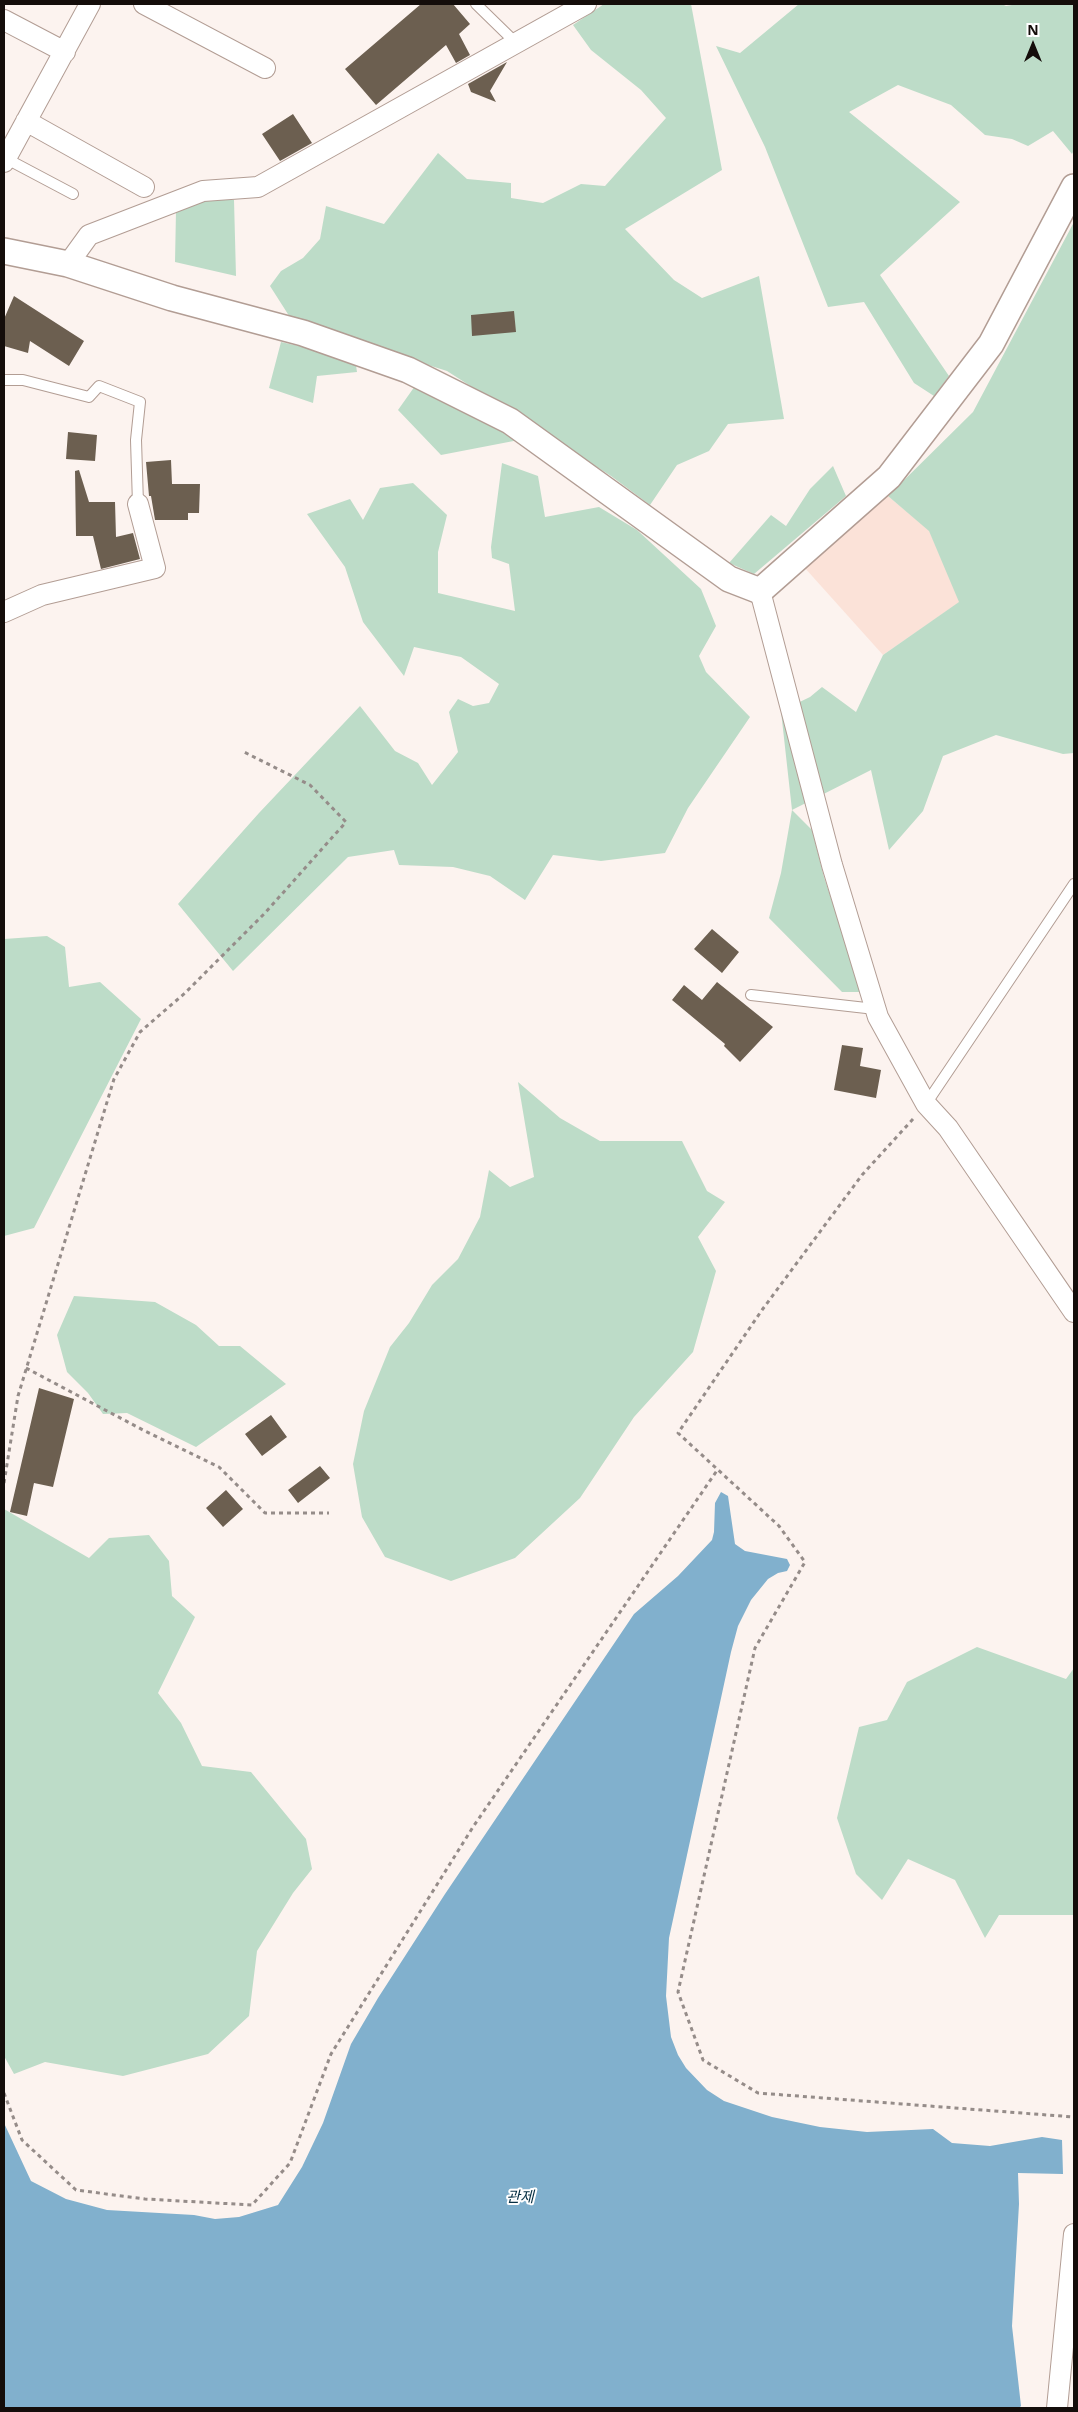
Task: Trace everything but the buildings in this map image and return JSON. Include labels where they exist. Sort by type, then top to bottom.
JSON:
[{"type":"street","points":[[5,160],[90,4]]},
{"type":"street","points":[[144,4],[265,68]]},
{"type":"street","points":[[68,264],[89,235],[203,190],[258,187],[586,4]]},
{"type":"street","points":[[4,20],[65,52]]},
{"type":"street","points":[[26,121],[144,187]]},
{"type":"street","points":[[760,591],[889,477],[991,344],[1074,187]]},
{"type":"street","points":[[4,251],[68,264],[172,298],[303,333],[408,370],[510,421],[729,579],[760,591]]},
{"type":"street","points":[[4,612],[42,595],[155,568],[138,504]]},
{"type":"street","points":[[760,591],[832,864],[875,1009],[926,1104],[948,1128],[1073,1306]]},
{"type":"street","points":[[1057,2408],[1074,2234]]},
{"type":"lane","points":[[476,4],[516,42]]},
{"type":"lane","points":[[5,160],[73,194]]},
{"type":"lane","points":[[4,380],[23,380],[89,397],[99,386],[140,402],[136,440],[138,504]]},
{"type":"lane","points":[[926,1104],[1074,884]]},
{"type":"lane","points":[[751,995],[875,1009]]},
{"type":"path","points":[[4,1483],[18,1396],[114,1079],[140,1032],[185,993],[265,913],[346,822],[310,785],[242,751]]},
{"type":"path","points":[[926,1104],[862,1175],[762,1310],[678,1433],[779,1526],[805,1562],[754,1648],[678,1992],[703,2060],[758,2093],[1074,2116]]},
{"type":"path","points":[[26,1368],[143,1430],[219,1467],[264,1513],[329,1513]]},
{"type":"path","points":[[4,2093],[22,2140],[76,2190],[145,2199],[252,2206],[290,2163],[331,2054],[473,1828],[718,1469]]},
{"type":"shaded area","points":[[888,496],[929,530],[960,602],[883,655],[804,567]]},
{"type":"green space","points":[[604,4],[691,4],[722,170],[625,229],[674,280],[702,298],[759,276],[784,419],[728,424],[709,451],[677,465],[650,505],[611,476],[447,371],[293,322],[270,286],[281,271],[303,258],[320,239],[326,206],[384,224],[438,153],[467,179],[511,183],[511,198],[543,203],[581,184],[605,186],[666,118],[641,90],[591,50],[573,25]]},
{"type":"green space","points":[[799,4],[1002,4],[1006,6],[1018,4],[1074,4],[1074,150],[1072,154],[1053,131],[1028,146],[1012,139],[985,135],[951,105],[898,85],[849,112],[960,202],[880,275],[949,376],[934,396],[914,383],[864,302],[828,307],[765,147],[716,46],[740,53]]},
{"type":"green space","points":[[198,200],[234,200],[236,276],[175,262],[176,211]]},
{"type":"green space","points":[[1074,222],[1074,753],[1063,754],[996,735],[943,756],[923,811],[889,850],[871,770],[792,810],[781,711],[810,697],[822,687],[856,712],[883,655],[959,602],[929,531],[888,496],[973,412]]},
{"type":"green space","points":[[281,342],[355,359],[357,372],[317,376],[313,403],[269,388]]},
{"type":"green space","points":[[415,386],[524,439],[441,455],[398,410]]},
{"type":"green space","points":[[502,463],[538,476],[545,517],[599,507],[637,530],[701,589],[716,626],[699,656],[706,672],[750,717],[688,808],[665,853],[601,861],[553,855],[525,900],[490,876],[453,867],[399,865],[394,850],[348,857],[233,971],[178,904],[259,813],[360,706],[395,751],[418,763],[432,785],[458,752],[449,712],[458,699],[473,706],[489,703],[499,684],[461,657],[414,647],[404,676],[363,622],[345,567],[307,514],[350,499],[363,520],[380,488],[413,483],[447,515],[438,552],[438,593],[515,611],[509,564],[492,558],[491,547]]},
{"type":"green space","points":[[833,466],[846,496],[754,574],[729,563],[771,515],[786,526],[810,489]]},
{"type":"green space","points":[[792,810],[812,830],[824,877],[862,992],[842,992],[769,918],[781,873]]},
{"type":"green space","points":[[47,936],[65,947],[69,987],[100,982],[141,1019],[34,1228],[4,1236],[4,939]]},
{"type":"green space","points":[[518,1082],[560,1118],[600,1141],[682,1141],[707,1191],[725,1202],[698,1237],[716,1271],[693,1352],[634,1417],[580,1498],[515,1558],[451,1581],[385,1557],[362,1517],[353,1464],[364,1411],[390,1347],[409,1323],[432,1285],[458,1259],[480,1217],[489,1170],[510,1187],[534,1177]]},
{"type":"green space","points":[[74,1296],[155,1302],[196,1325],[219,1346],[240,1346],[286,1384],[196,1447],[127,1413],[103,1414],[88,1393],[67,1372],[57,1335]]},
{"type":"green space","points":[[4,1509],[89,1558],[109,1538],[149,1535],[169,1561],[172,1596],[195,1617],[158,1693],[181,1723],[202,1766],[251,1772],[306,1839],[312,1869],[293,1893],[257,1951],[249,2016],[208,2054],[123,2076],[45,2062],[14,2074],[4,2056]]},
{"type":"green space","points":[[977,1647],[1066,1679],[1074,1668],[1074,1915],[999,1915],[985,1938],[955,1880],[908,1859],[882,1900],[856,1874],[837,1818],[859,1727],[887,1720],[907,1682]]},
{"type":"water","name":"관제","points":[[721,1492],[728,1496],[735,1544],[745,1551],[787,1559],[790,1565],[787,1571],[778,1573],[768,1579],[751,1600],[738,1626],[731,1652],[669,1938],[666,1996],[671,2037],[678,2055],[686,2068],[707,2090],[724,2101],[772,2117],[820,2127],[867,2132],[933,2129],[952,2143],[990,2146],[1042,2137],[1062,2140],[1063,2174],[1018,2173],[1019,2204],[1012,2326],[1021,2406],[1019,2408],[4,2408],[4,2123],[31,2181],[66,2199],[107,2210],[194,2215],[215,2219],[239,2217],[278,2205],[302,2167],[323,2123],[351,2044],[378,1998],[445,1894],[634,1614],[678,1576],[712,1540],[715,1503]]}]
